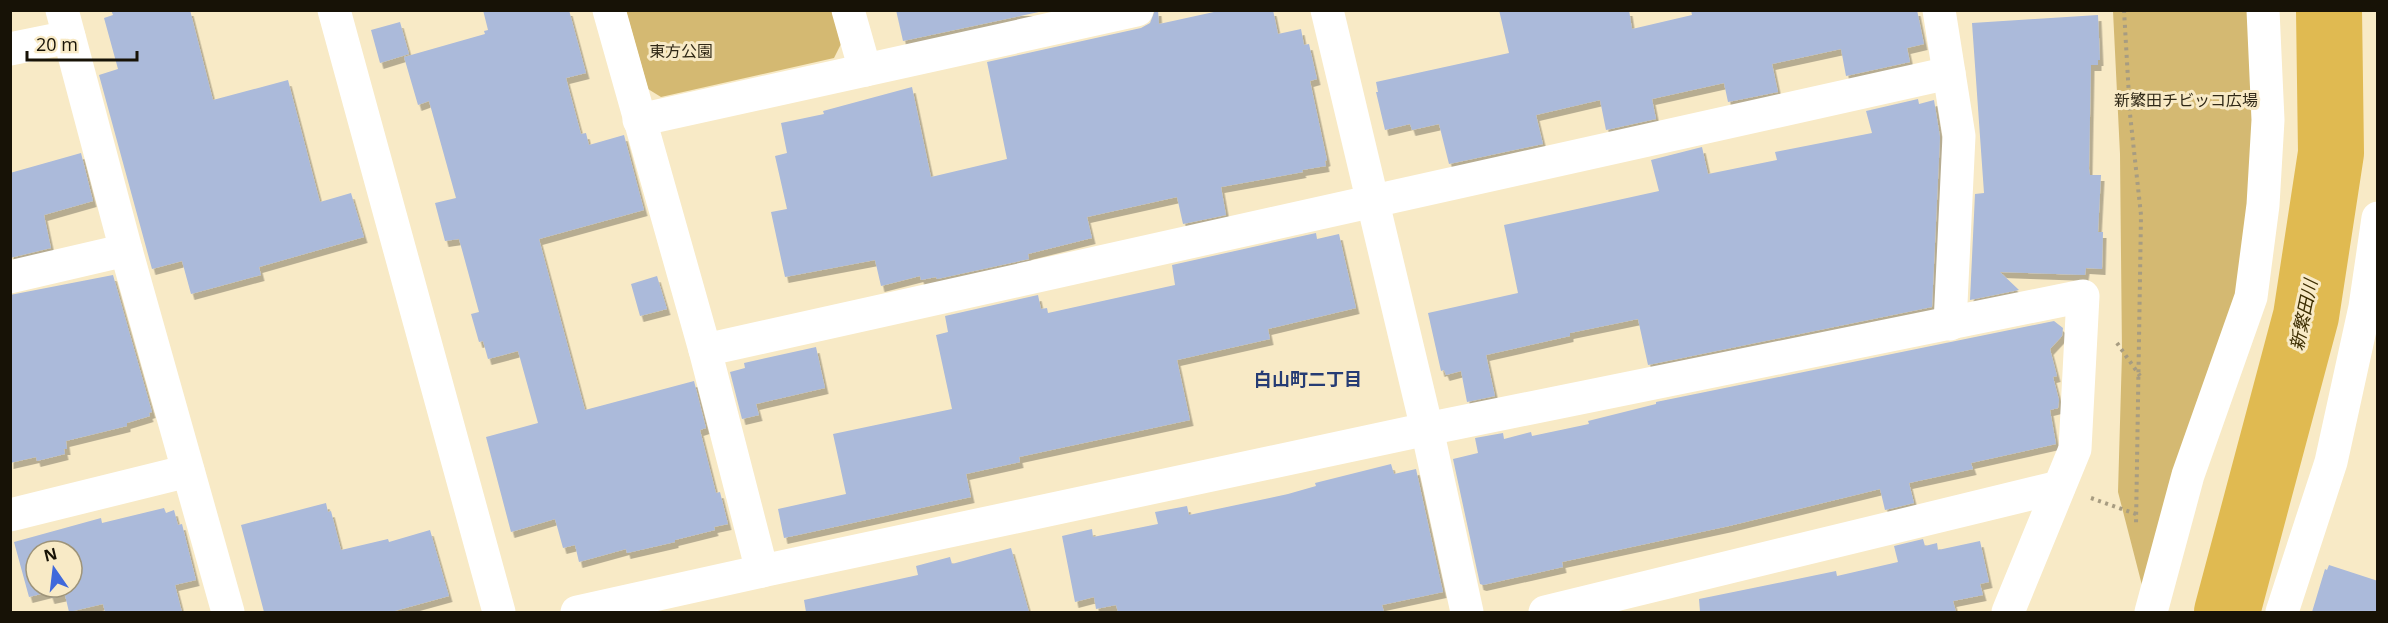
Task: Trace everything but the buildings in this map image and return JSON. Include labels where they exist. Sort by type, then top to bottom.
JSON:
[{"type":"street","points":[[334,10],[499,612]]},
{"type":"street","points":[[609,10],[705,350],[762,571]]},
{"type":"street","points":[[848,10],[865,70]]},
{"type":"street","points":[[639,120],[1137,10]]},
{"type":"street","points":[[1327,10],[1427,429],[1467,612]]},
{"type":"street","points":[[1939,10],[1959,136],[1950,324]]},
{"type":"street","points":[[2151,612],[2188,475],[2251,297],[2263,205],[2268,120],[2263,10]]},
{"type":"street","points":[[10,49],[65,24],[228,612]]},
{"type":"street","points":[[705,350],[1948,73]]},
{"type":"street","points":[[2282,612],[2331,462],[2365,307],[2378,218]]},
{"type":"street","points":[[10,278],[126,250]]},
{"type":"street","points":[[577,612],[1427,429],[2083,296],[2075,449],[2008,612]]},
{"type":"street","points":[[10,515],[188,471]]},
{"type":"street","points":[[1545,612],[2060,487]]},
{"type":"path","points":[[2124,10],[2130,114],[2141,215],[2136,534]]},
{"type":"path","points":[[2060,487],[2136,514]]},
{"type":"green space","name":"東方公園","points":[[626,11],[832,11],[841,44],[834,58],[661,97],[648,89]]},
{"type":"green space","name":"新繁田チビッコ広場","points":[[2113,11],[2250,11],[2256,142],[2239,292],[2144,593],[2118,492],[2122,353],[2120,154]]},
{"type":"waterway","name":"新繁田川","points":[[2227,612],[2306,316],[2331,153],[2329,10]]},
{"type":"district","name":"白山町二丁目","points":[[1308,380]]}]
